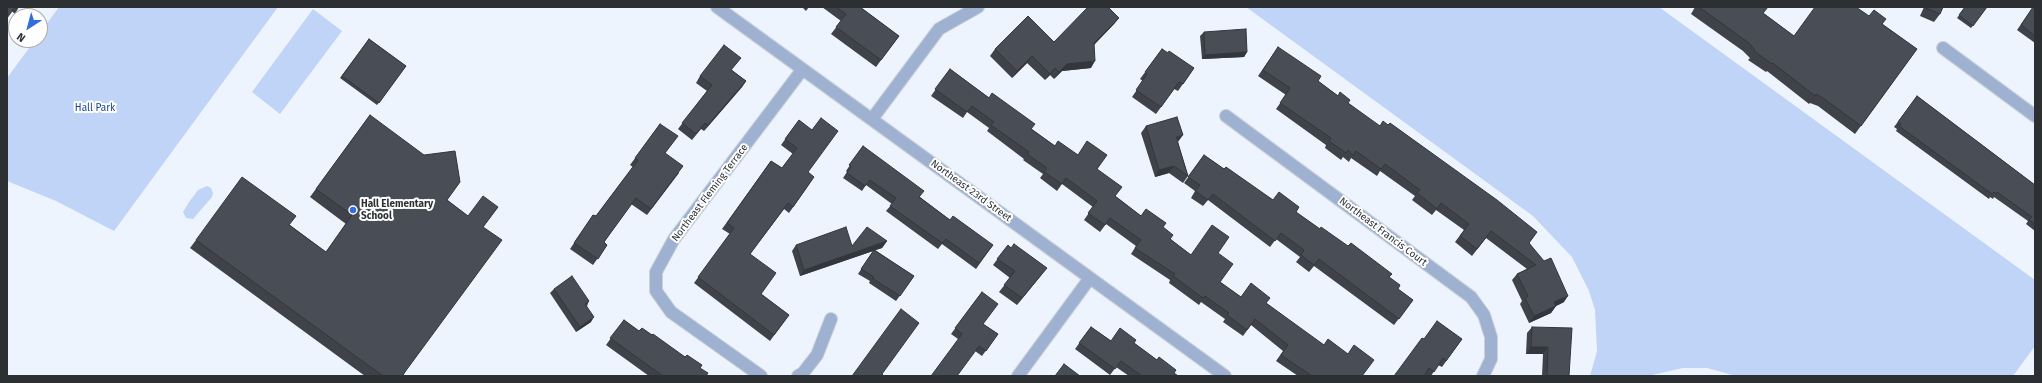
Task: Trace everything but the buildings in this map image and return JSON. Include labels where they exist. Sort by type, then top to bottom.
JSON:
[{"type":"street","name":"Northeast 23rd Street","points":[[717,7],[1225,376]]},
{"type":"street","points":[[872,119],[939,29],[978,7]]},
{"type":"street","points":[[1943,48],[2035,116]]},
{"type":"street","name":"Northeast Fleming Terrace","points":[[761,376],[671,312],[656,290],[656,272],[674,239],[802,70]]},
{"type":"street","name":"Northeast Francis Court","points":[[1226,116],[1471,297],[1484,315],[1491,337],[1491,359],[1483,376]]},
{"type":"street","points":[[1018,376],[1090,278]]},
{"type":"street","points":[[798,376],[803,373],[816,355],[831,319]]},
{"type":"green space","name":"Hall Park","points":[[59,7],[278,7],[114,231],[56,201],[7,181],[7,78],[29,48],[48,48],[48,22]]},
{"type":"green space","points":[[1246,7],[1659,7],[2035,280],[2035,346],[2013,376],[1736,376],[1707,368],[1683,368],[1648,376],[1590,376],[1597,351],[1595,310],[1589,291],[1572,257],[1533,216]]},
{"type":"green space","points":[[313,9],[342,31],[280,114],[252,92]]},
{"type":"green space","points":[[207,186],[211,188],[213,193],[212,197],[193,219],[186,218],[183,212],[189,202],[198,190]]},
{"type":"place","name":"Hall Elementary School","points":[[353,210]]}]
